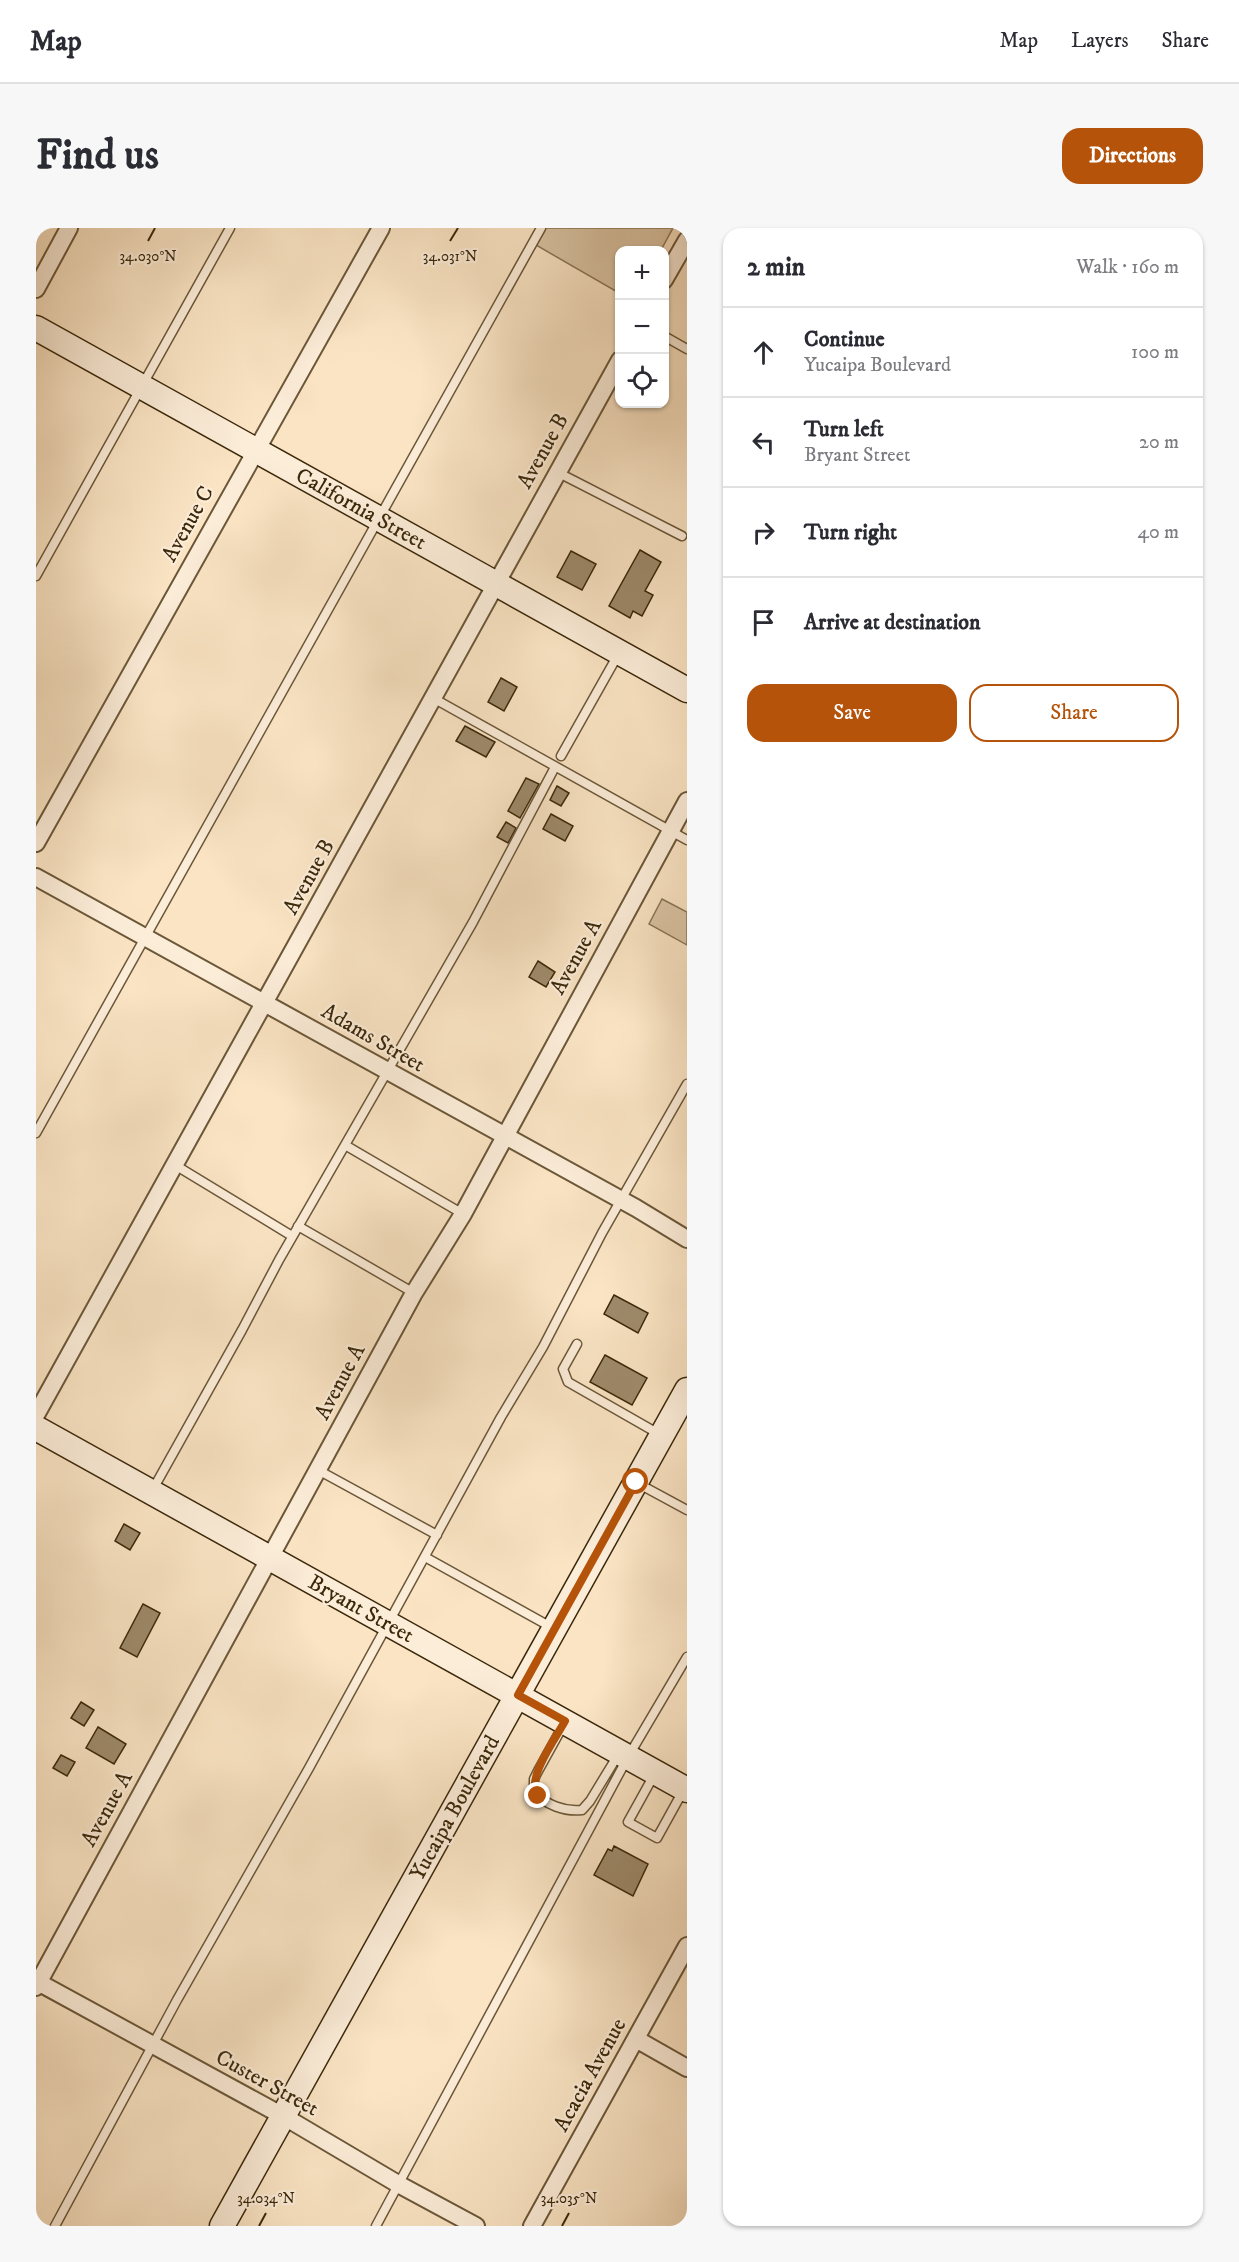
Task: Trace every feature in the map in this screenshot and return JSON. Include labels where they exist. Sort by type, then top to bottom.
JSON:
[{"type":"street","points":[[36,289],[69,228]]},
{"type":"street","name":"Avenue C","points":[[36,843],[381,228]]},
{"type":"street","points":[[669,271],[687,240]]},
{"type":"street","name":"California Street","points":[[36,328],[687,690]]},
{"type":"street","name":"Avenue B","points":[[36,1415],[497,583],[556,471],[615,369]]},
{"type":"street","name":"Avenue A","points":[[37,1983],[414,1293],[463,1214],[687,801]]},
{"type":"street","name":"Adams Street","points":[[36,877],[622,1200],[687,1239]]},
{"type":"street","name":"Yucaipa Boulevard","points":[[222,2226],[662,1435],[684,1404]]},
{"type":"street","name":"Bryant Street","points":[[36,1428],[686,1789]]},
{"type":"street","name":"Acacia Avenue","points":[[532,2226],[687,1946]]},
{"type":"street","name":"Custer Street","points":[[37,1983],[282,2116],[398,2184],[476,2226]]},
{"type":"street","points":[[636,2039],[687,2068]]},
{"type":"lane","points":[[36,576],[230,228]]},
{"type":"lane","points":[[36,1133],[541,228]]},
{"type":"lane","points":[[669,339],[687,349]]},
{"type":"lane","points":[[556,471],[686,534]]},
{"type":"lane","points":[[561,756],[619,653]]},
{"type":"lane","points":[[433,698],[687,840]]},
{"type":"lane","points":[[152,1492],[292,1236],[473,922],[555,767]]},
{"type":"lane","points":[[55,2226],[177,2000],[687,1084]]},
{"type":"lane","points":[[345,1145],[463,1214]]},
{"type":"lane","points":[[175,1164],[292,1236]]},
{"type":"lane","points":[[298,1226],[414,1293]]},
{"type":"lane","points":[[577,1344],[563,1369],[568,1382],[662,1435]]},
{"type":"lane","points":[[318,1470],[437,1535]]},
{"type":"lane","points":[[636,1482],[687,1510]]},
{"type":"lane","points":[[425,1557],[554,1629]]},
{"type":"lane","points":[[565,1721],[534,1779],[534,1791],[546,1801],[568,1810],[582,1810],[624,1754],[687,1657]]},
{"type":"lane","points":[[376,2226],[624,1754]]},
{"type":"lane","points":[[656,1772],[628,1822],[657,1838],[686,1789]]},
{"type":"shaded area","points":[[546,228],[673,228],[663,246],[615,246],[615,291],[536,245]]},
{"type":"shaded area","points":[[662,899],[687,912],[687,945],[649,924]]},
{"type":"building","points":[[640,550],[661,562],[645,591],[653,595],[642,616],[633,611],[630,618],[609,606]]},
{"type":"building","points":[[571,551],[596,564],[582,590],[557,577]]},
{"type":"building","points":[[501,678],[517,687],[504,711],[488,702]]},
{"type":"building","points":[[465,726],[495,742],[486,757],[456,741]]},
{"type":"building","points":[[526,778],[539,784],[520,818],[508,811]]},
{"type":"building","points":[[557,786],[569,793],[561,806],[550,800]]},
{"type":"building","points":[[551,814],[573,826],[565,841],[543,829]]},
{"type":"building","points":[[506,822],[516,828],[508,843],[497,837]]},
{"type":"building","points":[[538,961],[555,972],[546,987],[529,977]]},
{"type":"building","points":[[614,1295],[648,1313],[638,1333],[604,1314]]},
{"type":"building","points":[[605,1355],[647,1378],[632,1405],[590,1382]]},
{"type":"building","points":[[124,1524],[140,1533],[130,1550],[115,1541]]},
{"type":"building","points":[[143,1604],[160,1613],[137,1657],[120,1648]]},
{"type":"building","points":[[81,1702],[94,1710],[84,1726],[71,1718]]},
{"type":"building","points":[[98,1727],[126,1744],[114,1764],[86,1748]]},
{"type":"building","points":[[61,1755],[75,1762],[67,1776],[53,1768]]},
{"type":"building","points":[[614,1846],[648,1864],[633,1896],[594,1875],[608,1849],[612,1851]]},
{"type":"route","points":[[538,1796],[534,1791],[534,1779],[565,1721],[518,1695],[636,1482]]}]
